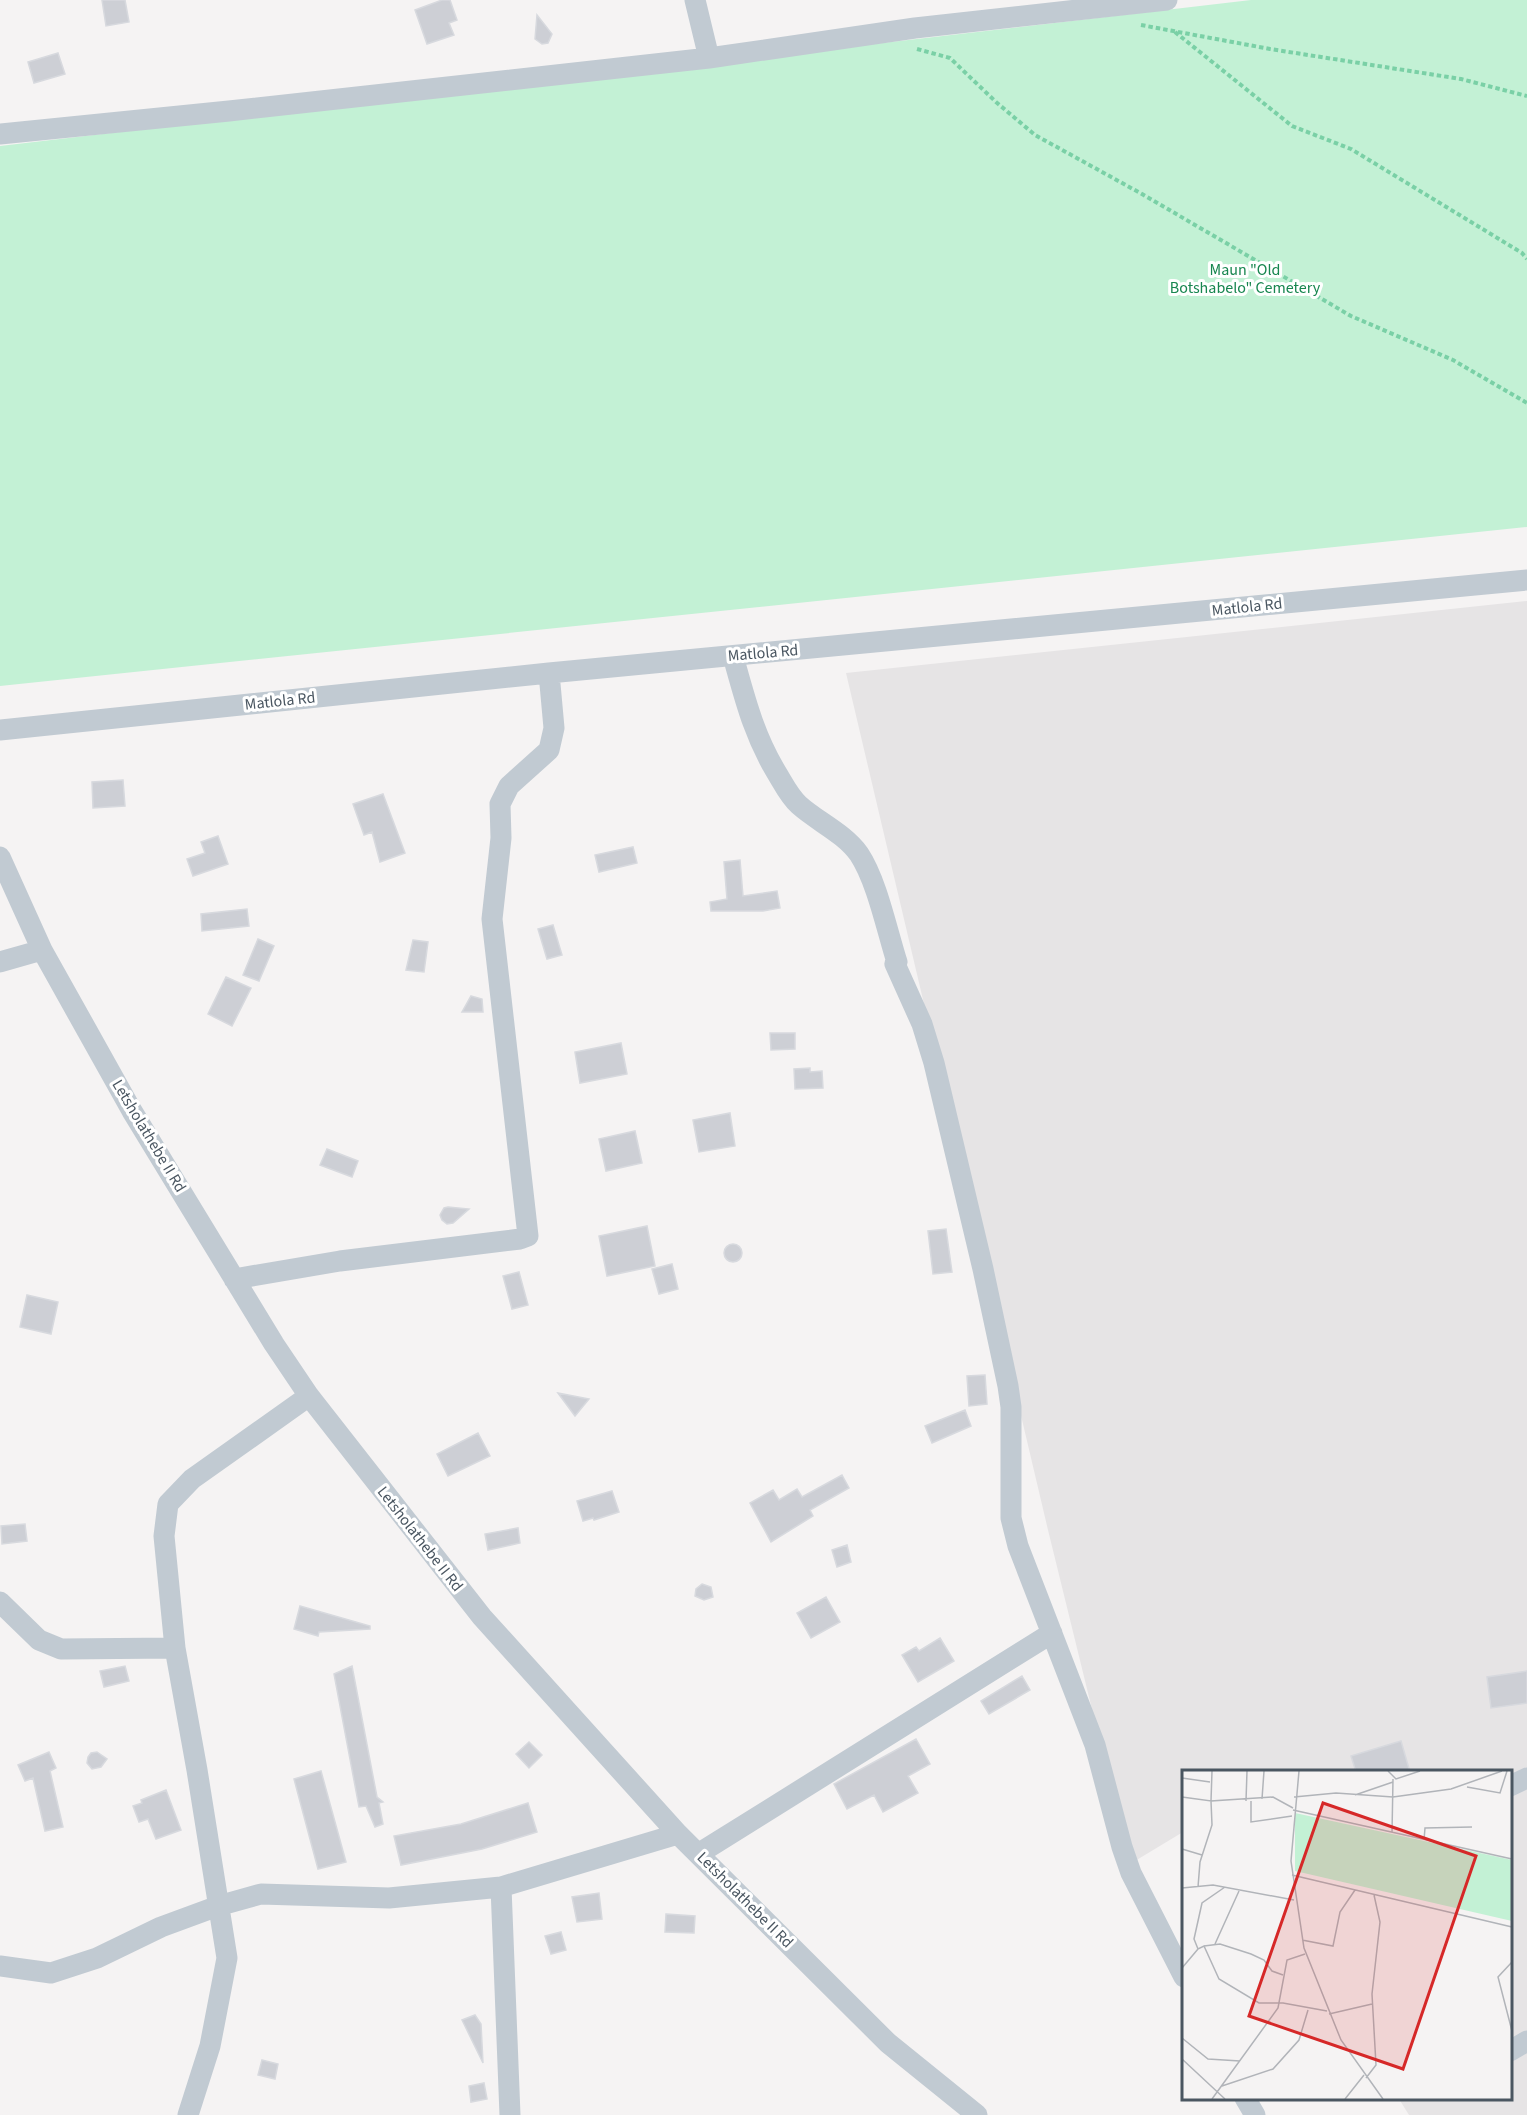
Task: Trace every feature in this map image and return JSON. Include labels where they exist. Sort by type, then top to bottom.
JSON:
[{"type":"street","points":[[695,0],[709,58]]},
{"type":"street","points":[[0,134],[709,58],[915,28],[1012,9],[1167,0]]},
{"type":"street","name":"Matlola Rd","points":[[0,730],[549,673],[1527,580]]},
{"type":"street","points":[[733,656],[754,730],[784,786],[798,804],[850,843],[860,856],[872,882],[897,962],[895,964],[922,1024],[934,1063],[965,1191],[1008,1386],[1011,1407],[1011,1518],[1033,1589],[1095,1745],[1131,1873],[1182,1973]]},
{"type":"street","points":[[234,1279],[340,1261],[520,1239],[528,1236],[492,919],[501,838],[500,804],[509,786],[549,750],[554,729],[549,673]]},
{"type":"street","name":"Letsholathebe II Rd","points":[[0,857],[42,950],[132,1111],[234,1279],[309,1396],[482,1617],[678,1834],[888,2043],[977,2115]]},
{"type":"street","points":[[0,962],[42,950]]},
{"type":"street","points":[[188,2115],[210,2046],[227,1958],[175,1648],[164,1536],[168,1504],[192,1479],[309,1396]]},
{"type":"street","points":[[0,1602],[39,1640],[62,1649],[175,1648]]},
{"type":"street","points":[[698,1854],[1052,1633]]},
{"type":"street","points":[[1512,1785],[1527,1778]]},
{"type":"street","points":[[0,1966],[51,1973],[97,1959],[161,1927],[261,1894],[389,1898],[501,1887],[678,1834]]},
{"type":"street","points":[[501,1887],[510,2115]]},
{"type":"street","points":[[1512,2050],[1527,2041]]},
{"type":"street","points":[[1246,2100],[1254,2115]]},
{"type":"path","points":[[1139,24],[1270,49],[1461,79],[1527,96]]},
{"type":"path","points":[[915,28],[917,50],[950,58],[1035,135],[1142,194],[1351,316],[1453,360],[1527,403]]},
{"type":"path","points":[[1174,31],[1292,126],[1351,149],[1522,253],[1527,259]]},
{"type":"shaded area","points":[[1527,601],[1527,2115],[1409,2115],[1400,2100],[1512,2100],[1512,1770],[1182,1770],[1182,1833],[1130,1864],[1048,1530],[846,673]]},
{"type":"green space","name":"Maun \"Old Botshabelo\" Cemetery","points":[[1251,0],[1527,0],[1527,527],[0,686],[0,146]]},
{"type":"building","points":[[102,0],[125,0],[129,22],[106,26]]},
{"type":"building","points":[[442,0],[450,0],[457,20],[449,23],[454,35],[427,44],[415,10]]},
{"type":"building","points":[[537,15],[552,34],[548,43],[542,44],[535,39]]},
{"type":"building","points":[[58,53],[65,74],[34,83],[28,62]]},
{"type":"building","points":[[123,780],[125,806],[93,808],[92,782]]},
{"type":"building","points":[[383,794],[405,853],[380,862],[372,832],[364,835],[353,804]]},
{"type":"building","points":[[218,836],[228,864],[193,876],[187,859],[205,853],[201,842]]},
{"type":"building","points":[[633,847],[637,863],[599,872],[595,855]]},
{"type":"building","points":[[740,860],[743,896],[777,891],[780,908],[763,911],[711,911],[710,902],[727,899],[724,862]]},
{"type":"building","points":[[247,909],[249,926],[202,931],[201,914]]},
{"type":"building","points":[[553,925],[562,955],[547,959],[538,929]]},
{"type":"building","points":[[258,939],[274,946],[259,981],[243,975]]},
{"type":"building","points":[[413,940],[428,942],[424,972],[406,970]]},
{"type":"building","points":[[226,977],[251,988],[232,1026],[208,1014]]},
{"type":"building","points":[[471,996],[482,999],[483,1012],[462,1012]]},
{"type":"building","points":[[770,1033],[795,1033],[795,1049],[771,1050]]},
{"type":"building","points":[[621,1043],[627,1074],[580,1083],[575,1052]]},
{"type":"building","points":[[810,1068],[810,1072],[822,1071],[823,1088],[795,1089],[794,1069]]},
{"type":"building","points":[[730,1113],[735,1146],[699,1152],[693,1120]]},
{"type":"building","points":[[635,1131],[642,1163],[606,1171],[599,1139]]},
{"type":"building","points":[[327,1149],[358,1161],[352,1177],[320,1165]]},
{"type":"building","points":[[444,1208],[469,1209],[453,1223],[447,1224],[440,1215]]},
{"type":"building","points":[[647,1226],[655,1266],[607,1276],[599,1236]]},
{"type":"building","points":[[946,1229],[952,1272],[933,1274],[928,1231]]},
{"type":"building","points":[[733,1244],[739,1247],[742,1253],[739,1259],[733,1262],[727,1259],[724,1253],[727,1247]]},
{"type":"building","points":[[672,1264],[678,1289],[659,1294],[652,1269]]},
{"type":"building","points":[[519,1272],[528,1305],[512,1309],[503,1276]]},
{"type":"building","points":[[27,1295],[58,1302],[51,1334],[20,1327]]},
{"type":"building","points":[[985,1375],[987,1404],[969,1406],[967,1376]]},
{"type":"building","points":[[558,1393],[589,1399],[575,1416]]},
{"type":"building","points":[[965,1410],[971,1426],[932,1443],[925,1426]]},
{"type":"building","points":[[478,1433],[490,1456],[448,1476],[437,1454]]},
{"type":"building","points":[[842,1475],[849,1488],[810,1510],[813,1516],[771,1542],[750,1503],[773,1490],[779,1500],[797,1489],[802,1497]]},
{"type":"building","points":[[612,1491],[619,1512],[583,1521],[577,1501]]},
{"type":"building","points":[[25,1524],[27,1541],[2,1544],[1,1526]]},
{"type":"building","points":[[518,1528],[520,1543],[488,1550],[485,1534]]},
{"type":"building","points":[[847,1545],[851,1562],[837,1567],[832,1550]]},
{"type":"building","points":[[702,1584],[711,1587],[713,1597],[704,1600],[695,1596],[696,1589]]},
{"type":"building","points":[[826,1597],[840,1622],[811,1638],[797,1613]]},
{"type":"building","points":[[300,1606],[370,1626],[370,1629],[319,1632],[318,1636],[294,1629]]},
{"type":"building","points":[[940,1638],[954,1661],[918,1682],[902,1655],[916,1647],[919,1651]]},
{"type":"building","points":[[125,1666],[129,1681],[104,1687],[100,1671]]},
{"type":"building","points":[[352,1666],[377,1797],[383,1802],[379,1803],[383,1824],[375,1827],[366,1806],[359,1807],[334,1674]]},
{"type":"building","points":[[1527,1671],[1527,1703],[1491,1708],[1487,1677]]},
{"type":"building","points":[[1022,1676],[1030,1690],[989,1714],[981,1701]]},
{"type":"building","points":[[916,1739],[930,1764],[908,1776],[918,1793],[883,1812],[874,1795],[847,1809],[834,1784]]},
{"type":"building","points":[[1401,1741],[1409,1770],[1355,1770],[1351,1756]]},
{"type":"building","points":[[529,1742],[542,1755],[529,1768],[516,1754]]},
{"type":"building","points":[[49,1752],[56,1768],[50,1771],[63,1827],[45,1831],[33,1778],[25,1781],[18,1765]]},
{"type":"building","points":[[97,1752],[107,1759],[101,1767],[92,1769],[87,1763],[88,1757],[91,1753]]},
{"type":"building","points":[[321,1771],[346,1862],[318,1869],[294,1779]]},
{"type":"building","points":[[166,1790],[181,1830],[156,1839],[148,1819],[139,1822],[133,1806],[142,1803],[141,1800]]},
{"type":"building","points":[[528,1803],[537,1832],[482,1849],[401,1865],[394,1836],[461,1824]]},
{"type":"building","points":[[599,1893],[602,1919],[577,1922],[572,1897]]},
{"type":"building","points":[[666,1914],[695,1916],[694,1933],[665,1932]]},
{"type":"building","points":[[561,1932],[566,1950],[551,1954],[545,1936]]},
{"type":"building","points":[[475,2015],[481,2024],[483,2063],[462,2020]]},
{"type":"building","points":[[262,2060],[278,2064],[275,2079],[258,2075]]},
{"type":"building","points":[[484,2083],[487,2099],[471,2102],[469,2086]]}]
